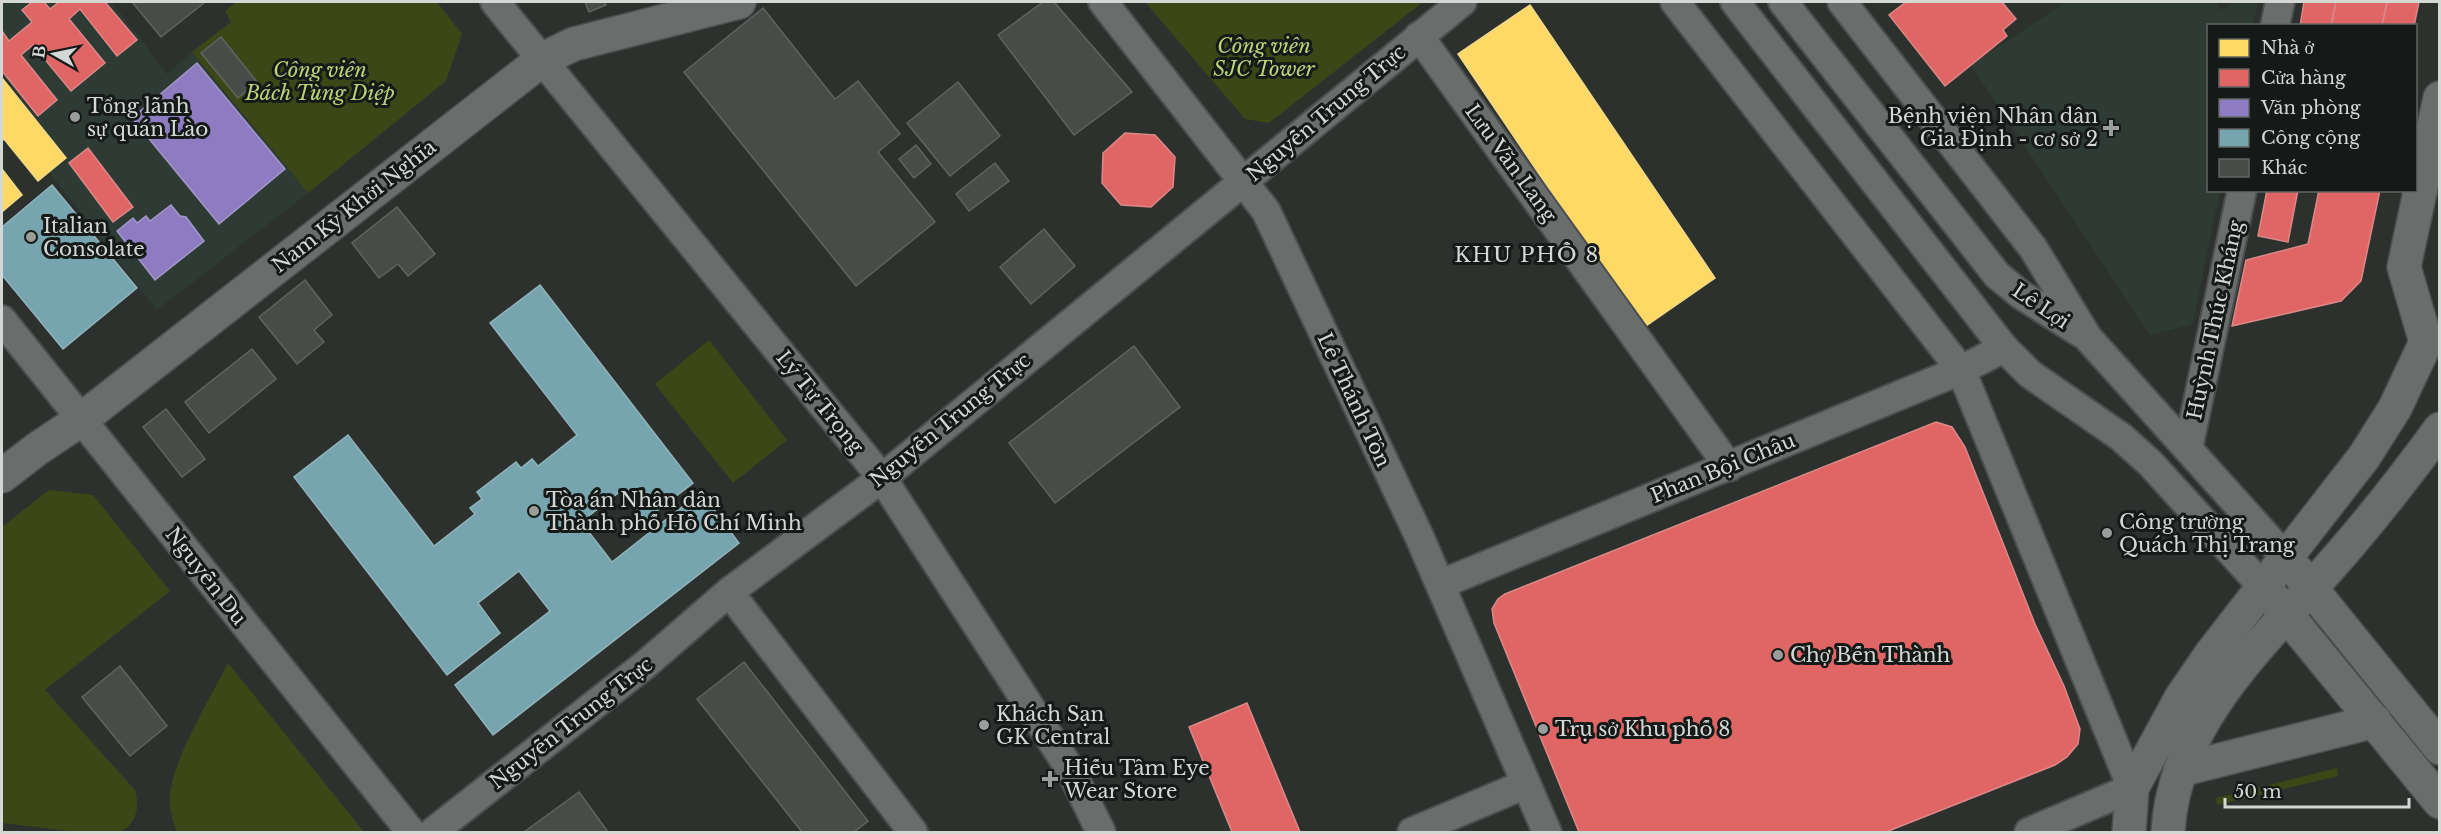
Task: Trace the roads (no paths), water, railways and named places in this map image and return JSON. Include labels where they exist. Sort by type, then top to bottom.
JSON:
[{"type":"main road","name":"Nam Kỳ Khởi Nghĩa","points":[[2,476],[37,448],[82,419],[543,59],[574,44],[739,2]]},
{"type":"main road","points":[[2129,832],[2132,788],[2195,676],[2370,447],[2395,408],[2426,342],[2404,267],[2439,98]]},
{"type":"main road","points":[[2168,832],[2173,794],[2180,770],[2193,741],[2219,695],[2435,438]]},
{"type":"main road","points":[[2286,558],[2439,748]]},
{"type":"main road","points":[[2263,587],[2287,612],[2439,802]]},
{"type":"main road","points":[[2180,770],[2384,732]]},
{"type":"street","name":"Lý Tự Trọng","points":[[495,2],[882,478],[1070,770],[1101,832]]},
{"type":"street","name":"Lê Thánh Tôn","points":[[1103,2],[1266,211],[1441,584],[1547,832]]},
{"type":"street","name":"Nguyễn Trung Trực","points":[[433,832],[646,664],[729,592],[882,478],[1462,2]]},
{"type":"street","points":[[1675,2],[1961,370],[2132,788],[2029,832]]},
{"type":"street","points":[[1735,2],[2004,348],[2030,374],[2121,437],[2150,463],[2263,587]]},
{"type":"street","name":"Lê Lợi","points":[[1783,2],[1997,275],[2020,294],[2088,338]]},
{"type":"street","name":"Lê Lợi","points":[[1842,2],[2033,248],[2088,338]]},
{"type":"street","points":[[2275,24],[2280,2]]},
{"type":"street","name":"Lưu Văn Lang","points":[[1419,36],[1728,466]]},
{"type":"street","name":"Huỳnh Thúc Kháng","points":[[2188,449],[2242,192]]},
{"type":"street","name":"Nguyễn Du","points":[[2,320],[411,832]]},
{"type":"street","points":[[2088,338],[2286,558]]},
{"type":"street","name":"Phan Bội Châu","points":[[1441,584],[1961,370],[2004,348]]},
{"type":"street","points":[[729,592],[913,832]]},
{"type":"street","points":[[1412,832],[1526,784]]},
{"type":"place","name":"Tổng lãnh sự quán Lào","points":[[75,117]]},
{"type":"place","name":"Bệnh viện Nhân dân Gia Định - cơ sở 2","points":[[2111,128]]},
{"type":"place","name":"Italian Consolate","points":[[31,237]]},
{"type":"place","name":"Tòa án Nhân dân Thành phố Hồ Chí Minh","points":[[534,511]]},
{"type":"place","name":"Công trường Quách Thị Trang","points":[[2107,533]]},
{"type":"place","name":"Chợ Bến Thành","points":[[1778,655]]},
{"type":"place","name":"Khách Sạn GK Central","points":[[984,725]]},
{"type":"place","name":"Trụ sở Khu phố 8","points":[[1543,729]]},
{"type":"place","name":"Hiếu Tâm Eye Wear Store","points":[[1050,779]]},
{"type":"district","name":"KHU PHỐ 8","points":[[1527,255]]},
{"type":"park label","name":"Công viên SJC Tower","points":[[1264,58]]},
{"type":"park label","name":"Công viên Bách Tùng Diệp","points":[[320,82]]}]
